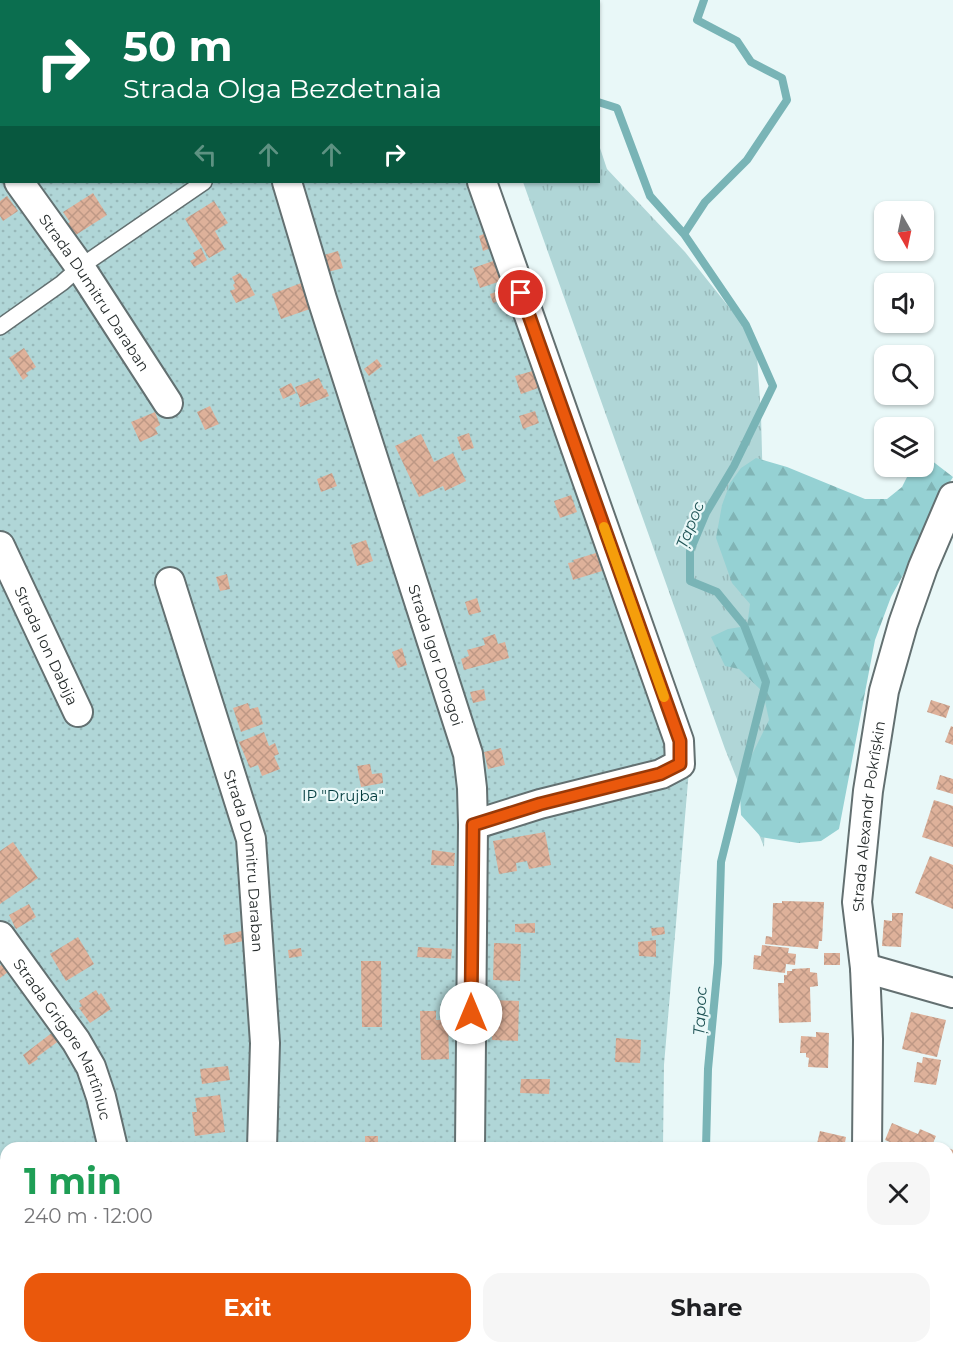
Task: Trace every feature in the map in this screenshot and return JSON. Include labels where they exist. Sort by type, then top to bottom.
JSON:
[{"type":"street","name":"Strada Dumitru Daraban","points":[[20,183],[80,267],[168,402]]},
{"type":"street","name":"Strada Igor Dorogoi","points":[[287,183],[322,299],[468,754],[473,825],[470,1142]]},
{"type":"street","points":[[473,825],[540,804],[660,774],[680,764],[680,741],[482,183]]},
{"type":"street","name":"Strada Alexandr Pokrîșkin","points":[[867,1142],[868,1039],[865,969],[858,920],[858,876],[868,792],[884,691],[903,624],[923,567],[953,497]]},
{"type":"street","name":"Strada Ion Dabija","points":[[0,546],[78,712]]},
{"type":"street","name":"Strada Dumitru Daraban","points":[[170,582],[251,839],[265,1043],[262,1142]]},
{"type":"street","name":"Strada Grigore Martîniuc","points":[[0,936],[76,1041],[91,1067],[112,1142]]},
{"type":"street","points":[[865,969],[953,993]]},
{"type":"lane","points":[[0,327],[62,283],[80,267],[203,183]]},
{"type":"green space","points":[[600,148],[607,169],[685,252],[756,341],[761,415],[769,720],[764,847],[725,749],[523,183],[600,183]]},
{"type":"green space","name":"IP \"Drujba\"","points":[[0,183],[492,183],[691,746],[664,1065],[663,1142],[0,1142]]},
{"type":"green space","points":[[756,458],[787,467],[865,499],[887,499],[902,487],[907,477],[934,477],[934,462],[953,477],[937,502],[913,557],[891,597],[875,640],[839,829],[821,841],[798,843],[761,837],[741,815],[740,795],[745,769],[769,720],[763,692],[739,669],[725,666],[711,637],[728,629],[747,626],[750,604],[732,583],[716,538],[722,505],[730,483],[741,468]]},
{"type":"building","points":[[93,193],[107,215],[71,238],[64,226],[70,222],[63,212]]},
{"type":"building","points":[[7,196],[18,211],[3,221],[0,216],[0,201]]},
{"type":"building","points":[[214,201],[228,223],[215,231],[225,249],[209,258],[185,219]]},
{"type":"building","points":[[486,233],[491,248],[483,251],[479,236]]},
{"type":"building","points":[[201,248],[207,260],[194,267],[190,261],[196,258],[193,253]]},
{"type":"building","points":[[338,251],[343,268],[328,272],[324,255]]},
{"type":"building","points":[[496,260],[504,280],[480,288],[473,268]]},
{"type":"building","points":[[240,273],[244,279],[246,278],[255,295],[236,303],[230,291],[235,289],[232,277]]},
{"type":"building","points":[[304,282],[313,308],[281,319],[272,294]]},
{"type":"building","points":[[507,288],[510,297],[493,303],[490,294]]},
{"type":"building","points":[[24,348],[36,367],[26,373],[28,376],[23,380],[9,358]]},
{"type":"building","points":[[377,359],[382,366],[369,376],[364,369]]},
{"type":"building","points":[[536,370],[541,387],[521,394],[515,376]]},
{"type":"building","points":[[319,378],[329,396],[300,407],[299,402],[301,402],[295,387]]},
{"type":"building","points":[[291,383],[296,393],[283,399],[279,389]]},
{"type":"building","points":[[210,406],[219,424],[205,430],[197,412]]},
{"type":"building","points":[[535,411],[539,423],[523,429],[519,416]]},
{"type":"building","points":[[155,412],[160,425],[155,428],[158,434],[140,442],[131,422]]},
{"type":"building","points":[[469,433],[474,448],[462,451],[457,437]]},
{"type":"building","points":[[421,434],[434,462],[453,453],[466,481],[445,491],[443,486],[419,497],[395,446]]},
{"type":"building","points":[[332,473],[337,486],[321,492],[317,479]]},
{"type":"building","points":[[571,495],[577,512],[560,518],[554,501]]},
{"type":"building","points":[[366,540],[373,561],[357,566],[351,545]]},
{"type":"building","points":[[596,553],[602,571],[573,580],[568,563]]},
{"type":"building","points":[[227,574],[230,589],[220,591],[216,577]]},
{"type":"building","points":[[477,598],[481,612],[469,615],[465,602]]},
{"type":"building","points":[[495,634],[498,644],[505,642],[509,658],[464,670],[461,659],[469,656],[467,650],[485,645],[483,638]]},
{"type":"building","points":[[402,648],[407,665],[398,668],[392,652]]},
{"type":"building","points":[[484,689],[486,700],[473,703],[470,692]]},
{"type":"building","points":[[931,700],[950,706],[946,718],[927,712]]},
{"type":"building","points":[[248,703],[250,709],[258,707],[263,724],[241,732],[233,708]]},
{"type":"building","points":[[951,726],[953,727],[953,745],[945,742]]},
{"type":"building","points":[[264,732],[269,746],[275,743],[279,754],[274,756],[280,769],[262,776],[258,765],[250,768],[239,742]]},
{"type":"building","points":[[501,748],[505,765],[488,769],[484,752]]},
{"type":"building","points":[[370,764],[372,774],[382,773],[383,783],[361,787],[357,766]]},
{"type":"building","points":[[940,775],[953,779],[953,794],[936,789]]},
{"type":"building","points":[[934,800],[953,806],[953,847],[922,837]]},
{"type":"building","points":[[545,832],[551,865],[529,869],[527,861],[516,863],[517,871],[499,874],[493,841]]},
{"type":"building","points":[[13,842],[38,878],[0,904],[0,851]]},
{"type":"building","points":[[432,850],[455,853],[454,866],[431,865]]},
{"type":"building","points":[[930,856],[953,865],[953,909],[915,893]]},
{"type":"building","points":[[782,901],[824,902],[822,941],[819,941],[818,949],[765,944],[766,936],[772,937],[773,903],[782,903]]},
{"type":"building","points":[[29,904],[36,917],[16,929],[9,915]]},
{"type":"building","points":[[892,913],[903,913],[901,947],[882,946],[884,920],[892,921]]},
{"type":"building","points":[[535,923],[535,933],[515,932],[515,924]]},
{"type":"building","points":[[664,927],[665,934],[652,936],[651,928]]},
{"type":"building","points":[[246,930],[248,940],[225,945],[223,935]]},
{"type":"building","points":[[78,937],[94,964],[66,981],[50,954]]},
{"type":"building","points":[[656,940],[656,957],[639,956],[638,942]]},
{"type":"building","points":[[494,943],[521,944],[520,981],[493,980]]},
{"type":"building","points":[[762,945],[789,948],[788,953],[796,954],[795,965],[786,964],[785,973],[753,969],[754,955],[761,956]]},
{"type":"building","points":[[418,947],[452,949],[451,959],[417,957]]},
{"type":"building","points":[[301,948],[302,956],[289,958],[288,950]]},
{"type":"building","points":[[824,953],[840,953],[840,965],[824,965]]},
{"type":"building","points":[[361,961],[381,961],[382,1027],[362,1027]]},
{"type":"building","points":[[2,964],[8,972],[0,978],[0,966]]},
{"type":"building","points":[[810,968],[810,972],[817,973],[818,986],[810,987],[811,1022],[779,1023],[778,983],[784,983],[784,975],[787,975],[787,971]]},
{"type":"building","points":[[96,990],[99,995],[101,993],[111,1009],[90,1023],[79,1008],[82,1006],[79,1001]]},
{"type":"building","points":[[493,1000],[519,1001],[518,1041],[492,1040]]},
{"type":"building","points":[[420,1011],[436,1011],[436,1020],[448,1020],[449,1059],[421,1060]]},
{"type":"building","points":[[911,1012],[946,1020],[937,1057],[902,1049]]},
{"type":"building","points":[[53,1032],[60,1040],[29,1065],[23,1055]]},
{"type":"building","points":[[816,1032],[829,1033],[828,1068],[808,1067],[809,1058],[806,1057],[806,1053],[800,1053],[801,1036],[816,1037]]},
{"type":"building","points":[[616,1038],[641,1040],[640,1063],[615,1062]]},
{"type":"building","points":[[923,1057],[941,1060],[936,1085],[914,1082],[917,1062],[922,1063]]},
{"type":"building","points":[[228,1066],[230,1080],[202,1084],[200,1069]]},
{"type":"building","points":[[521,1079],[550,1079],[549,1094],[520,1093]]},
{"type":"building","points":[[220,1095],[225,1132],[195,1136],[192,1112],[197,1112],[195,1098]]},
{"type":"building","points":[[892,1123],[918,1134],[920,1129],[936,1136],[934,1142],[890,1142],[885,1140]]},
{"type":"building","points":[[820,1131],[846,1137],[845,1142],[817,1142]]},
{"type":"building","points":[[365,1136],[378,1136],[378,1142],[365,1142]]},
{"type":"waterway","name":"Țapoc","points":[[704,0],[697,20],[737,41],[751,62],[782,78],[787,100],[747,160],[705,202],[684,234],[746,325],[773,386],[734,466],[706,513],[690,551],[690,581],[717,592],[744,625],[766,682],[721,862],[718,963],[708,1069],[706,1142]]},
{"type":"waterway","points":[[600,103],[617,108],[650,196],[684,234]]},
{"type":"slow traffic","points":[[604,527],[664,697]]},
{"type":"route","points":[[471,1013],[473,825],[540,804],[660,774],[680,764],[680,741],[521,293]]}]
